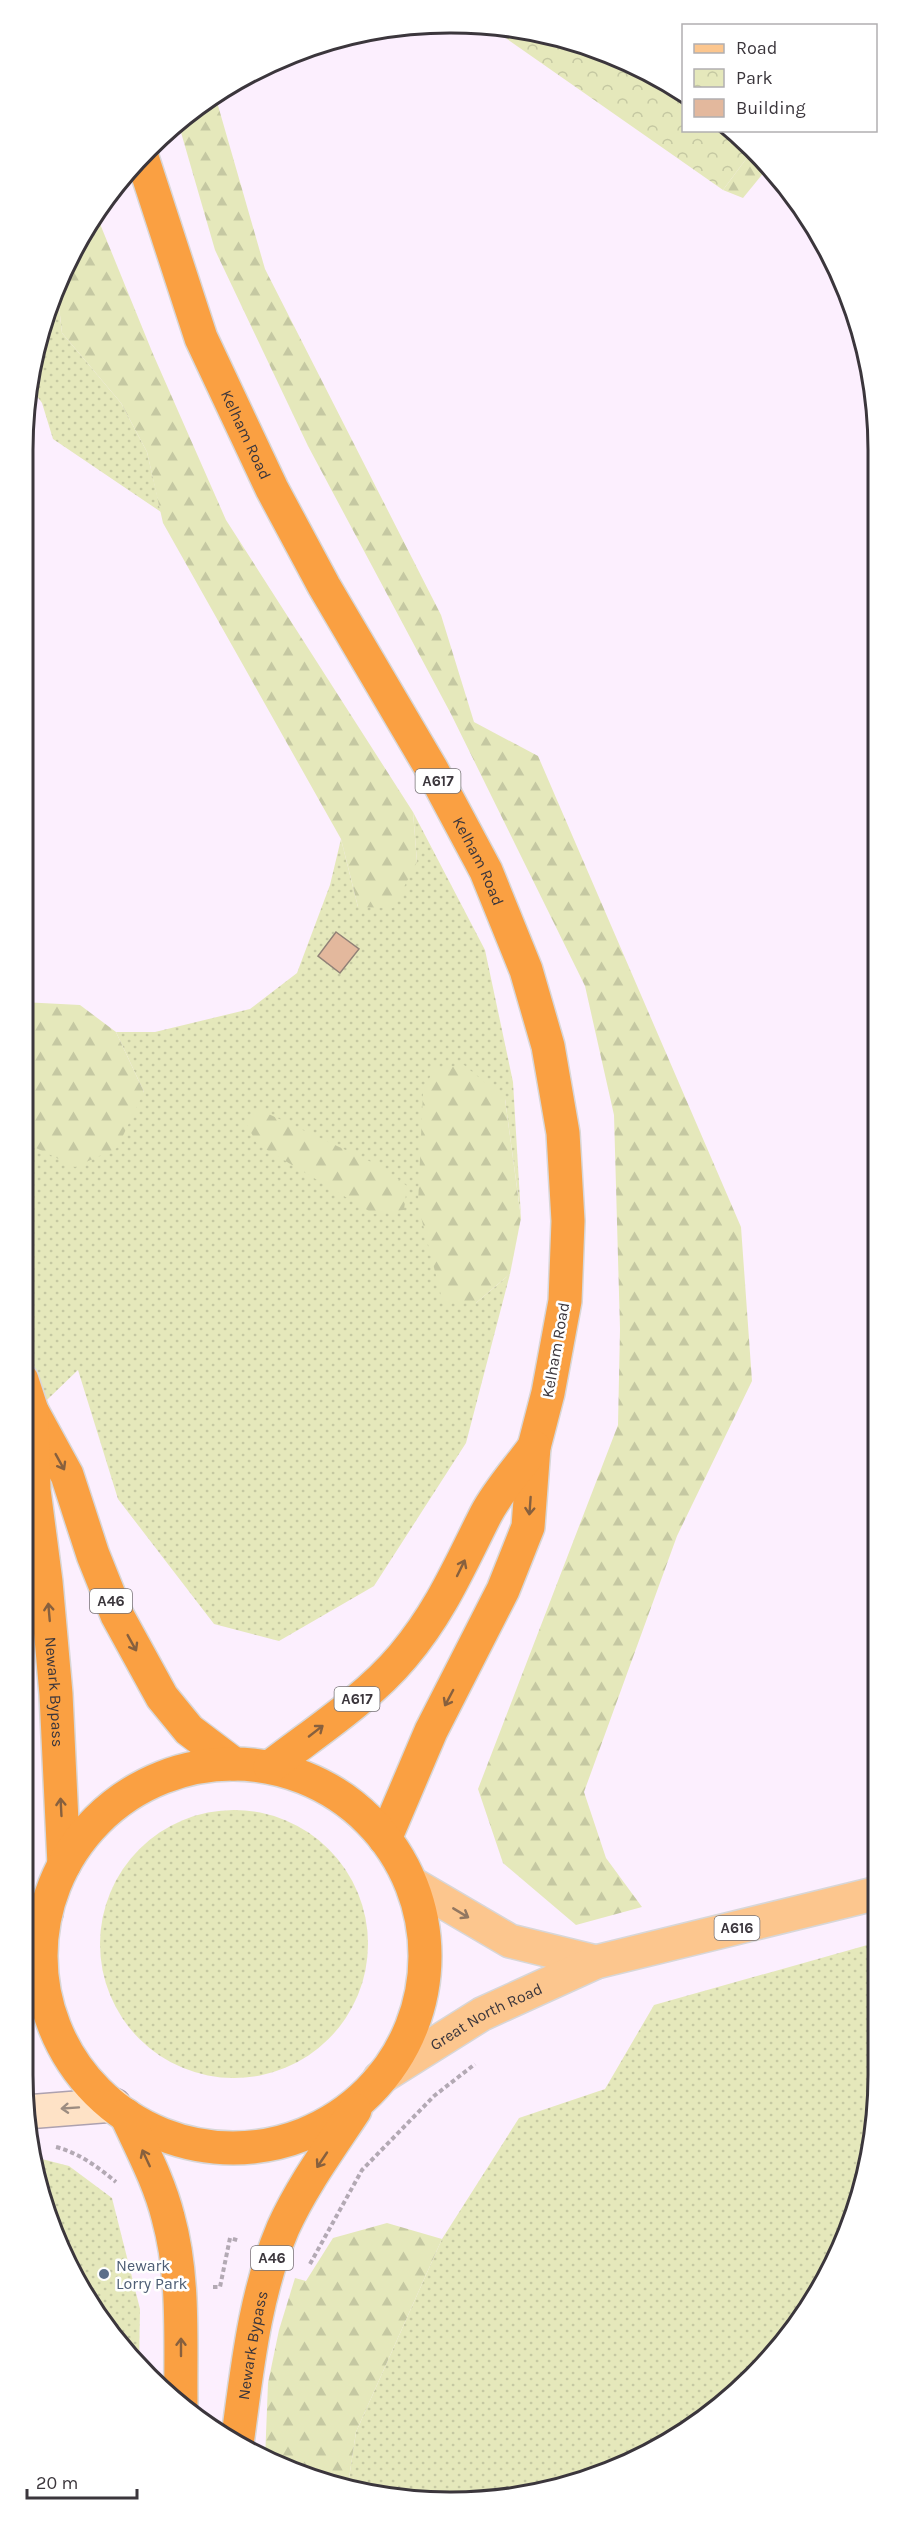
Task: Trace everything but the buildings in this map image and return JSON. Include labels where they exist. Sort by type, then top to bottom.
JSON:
[{"type":"highway","name":"Kelham Road","points":[[145,166],[201,338],[257,457],[324,586],[431,768],[486,871],[526,970],[548,1046],[563,1133],[568,1221],[565,1301],[548,1393],[534,1447],[528,1527],[503,1590],[431,1731],[385,1839]]},
{"type":"highway","name":"Newark Bypass","points":[[33,1408],[67,1475],[93,1555],[117,1615],[162,1697],[189,1730],[234,1764]]},
{"type":"highway","name":"Kelham Road","points":[[270,1767],[376,1685],[403,1656],[432,1618],[454,1581],[487,1512],[534,1447]]},
{"type":"highway","name":"Newark Bypass","points":[[33,1477],[55,1683],[64,1865]]},
{"type":"highway","name":"Newark Bypass","points":[[64,1865],[94,1823],[135,1791],[182,1771],[234,1764],[270,1767],[303,1777],[334,1792],[361,1813],[385,1839],[411,1883],[422,1923],[424,1964],[422,1985],[411,2025],[398,2053],[315,2171],[284,2226],[274,2253],[250,2342],[238,2434]]},
{"type":"highway","points":[[64,1865],[46,1913],[42,1953],[45,1993],[57,2031],[77,2066],[89,2082],[120,2110],[158,2133],[197,2144],[258,2146],[288,2139],[316,2128],[351,2107],[373,2086]]},
{"type":"highway","points":[[120,2110],[152,2172],[169,2219],[178,2286],[181,2393]]},
{"type":"main road","name":"Great North Road","points":[[411,1883],[510,1941],[596,1962]]},
{"type":"main road","name":"Great North Road","points":[[373,2086],[483,2014],[596,1962],[868,1895]]},
{"type":"main road","points":[[33,1934],[46,1913]]},
{"type":"main road","points":[[35,2112],[120,2110]]},
{"type":"green space","points":[[504,37],[559,47],[585,55],[635,76],[682,103],[682,132],[720,132],[748,157],[723,190]]},
{"type":"green space","points":[[218,104],[265,269],[441,615],[474,722],[538,756],[741,1227],[752,1381],[677,1536],[584,1792],[606,1858],[642,1907],[576,1925],[503,1863],[478,1789],[618,1425],[620,1329],[614,1115],[585,986],[451,714],[308,446],[215,250],[181,132]]},
{"type":"green space","points":[[748,157],[763,174],[743,198],[723,190]]},
{"type":"green space","points":[[100,224],[153,354],[226,520],[413,812],[417,862],[393,908],[358,907],[341,839],[163,523],[147,452],[121,403],[62,333],[59,306],[76,266]]},
{"type":"green space","points":[[58,309],[62,333],[121,403],[147,452],[161,512],[53,439],[42,403],[37,396],[47,342]]},
{"type":"green space","points":[[413,812],[485,950],[513,1082],[521,1217],[505,1099],[476,1303],[510,1274],[466,1443],[374,1586],[279,1641],[214,1624],[118,1499],[78,1370],[33,1413],[33,1146],[144,1092],[116,1032],[155,1032],[250,1009],[297,973],[330,885],[341,839],[358,907],[417,862]]},
{"type":"green space","points":[[33,1003],[80,1005],[116,1032],[144,1092],[117,1148],[75,1167],[33,1146]]},
{"type":"green space","points":[[464,1065],[505,1099],[521,1218],[510,1274],[476,1303],[443,1303],[418,1205],[423,1092],[434,1068]]},
{"type":"green space","points":[[260,1110],[382,1167],[407,1186],[404,1210],[374,1214],[257,1144],[246,1123]]},
{"type":"green space","points":[[234,1810],[260,1813],[285,1820],[319,1840],[329,1849],[338,1859],[358,1893],[365,1918],[368,1944],[365,1970],[358,1995],[338,2029],[329,2039],[319,2048],[285,2068],[260,2075],[234,2078],[208,2075],[183,2068],[149,2048],[139,2039],[130,2029],[110,1995],[103,1970],[100,1944],[103,1918],[110,1893],[130,1859],[139,1849],[149,1840],[183,1820],[208,1813]]},
{"type":"green space","points":[[868,1945],[867,2102],[860,2156],[846,2209],[836,2234],[825,2259],[798,2306],[782,2329],[746,2370],[705,2406],[635,2449],[585,2470],[532,2484],[478,2491],[423,2491],[349,2480],[356,2432],[442,2239],[519,2118],[605,2089],[654,2005]]},
{"type":"green space","name":"Newark Lorry Park","points":[[42,2159],[69,2166],[112,2198],[140,2309],[139,2352],[103,2306],[76,2259],[55,2209]]},
{"type":"green space","points":[[387,2223],[442,2239],[356,2432],[349,2480],[316,2470],[265,2449],[268,2383],[279,2330],[295,2278],[306,2281],[333,2238]]},
{"type":"place","name":"Newark Lorry Park","points":[[104,2274]]}]
